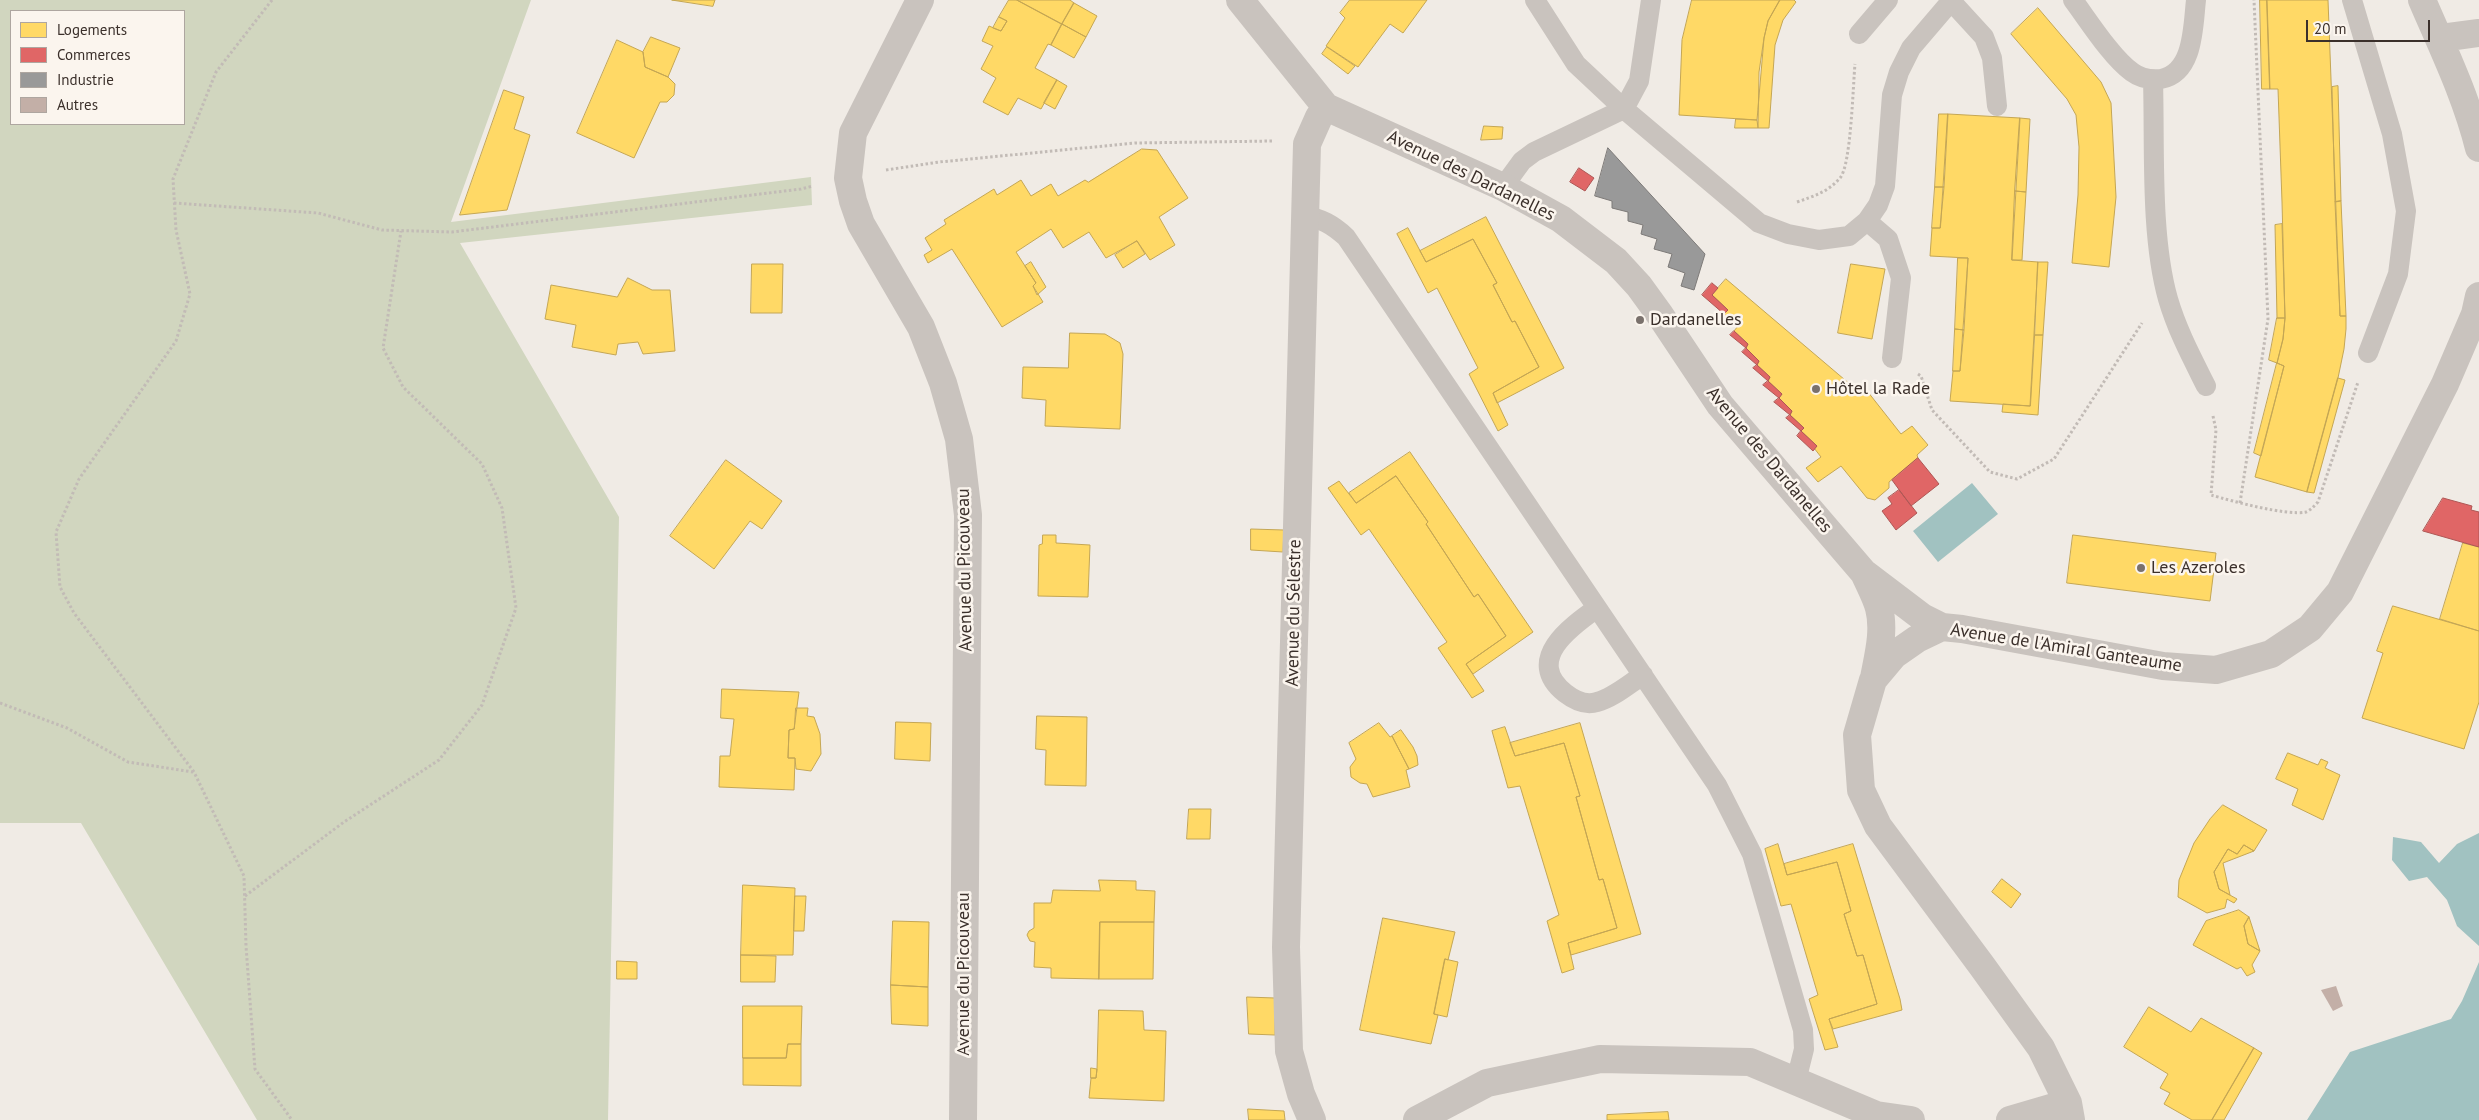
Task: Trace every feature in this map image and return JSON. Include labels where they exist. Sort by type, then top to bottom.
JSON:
[{"type":"street","name":"Avenue du Picouveau","points":[[920,0],[853,133],[848,178],[852,201],[861,224],[921,327],[943,383],[959,440],[968,515],[962,1120]]},
{"type":"street","name":"Avenue des Dardanelles","points":[[1240,0],[1326,107],[1503,187],[1561,219],[1616,261],[1639,286],[1660,315],[1720,405],[1864,573],[1915,612],[1942,627]]},
{"type":"street","points":[[2429,4],[2472,121],[2479,148]]},
{"type":"street","points":[[2441,38],[2479,33]]},
{"type":"street","name":"Avenue du Sélestre","points":[[1312,1120],[1301,1094],[1289,1051],[1286,947],[1307,144],[1319,117],[1326,107]]},
{"type":"street","name":"Avenue de l'Amiral Ganteaume","points":[[2070,1111],[2041,1048],[1878,826],[1860,790],[1857,735],[1874,680],[1894,655],[1917,639],[1942,627],[1962,629],[2163,666],[2216,670],[2271,654],[2310,628],[2340,592],[2445,384],[2474,314],[2479,296]]},
{"type":"street","name":"Avenue des Dardanelles","points":[[1864,573],[1879,607],[1881,621],[1880,645],[1874,680]]},
{"type":"street","points":[[1417,1120],[1487,1083],[1600,1059],[1750,1062],[1876,1115],[1911,1120]]},
{"type":"street","points":[[2010,1120],[2070,1111]]},
{"type":"lane","points":[[1503,187],[1522,161],[1534,152],[1624,109],[1639,81],[1651,0]]},
{"type":"lane","points":[[1859,34],[1888,0]]},
{"type":"lane","points":[[2073,0],[2116,56],[2131,71],[2153,80],[2164,78],[2175,72],[2184,62],[2194,24],[2196,0]]},
{"type":"lane","points":[[2352,0],[2392,134],[2406,211],[2398,274],[2368,353]]},
{"type":"lane","points":[[1542,3],[1576,64],[1624,109],[1759,223],[1788,234],[1819,240],[1849,236],[1868,221],[1878,205],[1885,186],[1892,95],[1899,72],[1911,48],[1952,1],[1984,37],[1992,58],[1997,106]]},
{"type":"lane","points":[[2153,80],[2158,240],[2170,304],[2179,330],[2206,386]]},
{"type":"lane","points":[[1304,216],[1316,217],[1346,237],[1716,785],[1752,854],[1803,1030],[1804,1049],[1796,1081]]},
{"type":"lane","points":[[1868,221],[1888,240],[1901,278],[1892,358]]},
{"type":"lane","points":[[1597,608],[1559,638],[1552,652],[1549,667],[1554,682],[1578,702],[1596,703],[1642,675]]},
{"type":"path","points":[[272,0],[216,72],[173,180],[176,230],[190,294],[176,341],[79,479],[56,532],[60,587],[74,613],[194,772],[244,876],[246,946],[255,1069],[292,1120]]},
{"type":"path","points":[[2240,503],[2268,319],[2254,0]]},
{"type":"path","points":[[1796,202],[1824,193],[1842,177],[1850,141],[1859,34]]},
{"type":"path","points":[[884,170],[1135,143],[1281,141]]},
{"type":"path","points":[[174,203],[318,213],[382,230],[452,232],[801,189],[848,178]]},
{"type":"path","points":[[245,896],[344,822],[438,760],[482,705],[516,608],[502,508],[482,464],[403,387],[383,348],[401,231]]},
{"type":"path","points":[[1892,358],[1921,376],[1932,410],[1990,472],[2017,479],[2054,459],[2148,314],[2170,304]]},
{"type":"path","points":[[2206,386],[2216,430],[2211,495],[2240,503],[2299,513],[2309,511],[2318,502],[2368,353]]},
{"type":"path","points":[[0,703],[67,728],[128,762],[194,772]]},
{"type":"green space","points":[[0,0],[531,0],[451,222],[811,177],[812,205],[460,243],[619,517],[608,1120],[257,1120],[81,823],[0,823]]},
{"type":"water","points":[[1972,483],[1998,514],[1938,562],[1913,531]]},
{"type":"water","points":[[2479,833],[2479,946],[2457,926],[2447,900],[2427,877],[2409,881],[2392,860],[2393,837],[2421,842],[2439,863],[2457,844]]},
{"type":"water","points":[[2479,962],[2479,1120],[2307,1120],[2350,1052],[2451,1019],[2462,1001]]},
{"type":"building: Logements","points":[[672,0],[715,0],[713,6]]},
{"type":"building: Logements","points":[[1009,0],[1017,0],[1062,24],[1051,45],[1048,44],[1035,68],[1057,80],[1041,109],[1018,98],[1008,115],[983,102],[996,78],[981,69],[993,46],[982,41],[989,26],[1001,31],[1007,21],[999,17]]},
{"type":"building: Logements","points":[[1017,0],[1070,0],[1074,3],[1062,24]]},
{"type":"building: Logements","points":[[1350,0],[1427,0],[1403,33],[1390,24],[1358,67],[1326,46],[1345,18],[1340,13]]},
{"type":"building: Logements","points":[[1692,0],[1780,0],[1768,21],[1764,38],[1757,120],[1679,115],[1682,40]]},
{"type":"building: Logements","points":[[1780,0],[1794,0],[1796,2],[1783,20],[1775,45],[1769,128],[1758,128],[1759,72],[1764,38],[1768,21]]},
{"type":"building: Logements","points":[[2260,0],[2267,0],[2270,89],[2262,89]]},
{"type":"building: Logements","points":[[2267,0],[2328,0],[2340,316],[2346,316],[2346,329],[2338,378],[2307,492],[2255,477],[2284,366],[2277,363],[2283,339],[2285,318],[2278,89],[2270,89]]},
{"type":"building: Logements","points":[[1074,3],[1097,16],[1086,37],[1062,24]]},
{"type":"building: Logements","points":[[2038,8],[2101,82],[2111,103],[2116,197],[2109,267],[2072,263],[2078,195],[2079,147],[2076,115],[2067,99],[2011,34]]},
{"type":"building: Logements","points":[[999,17],[1007,21],[1001,31],[993,28]]},
{"type":"building: Logements","points":[[1062,24],[1086,37],[1074,58],[1051,45]]},
{"type":"building: Logements","points":[[651,37],[680,48],[668,77],[645,67],[643,52]]},
{"type":"building: Logements","points":[[617,40],[643,52],[645,67],[668,77],[675,84],[674,95],[667,102],[660,102],[634,158],[577,133]]},
{"type":"building: Logements","points":[[1327,47],[1355,66],[1348,74],[1322,54]]},
{"type":"building: Logements","points":[[1057,80],[1067,86],[1055,109],[1044,103]]},
{"type":"building: Logements","points":[[2338,86],[2341,201],[2335,202],[2332,87]]},
{"type":"building: Logements","points":[[504,90],[524,97],[514,129],[530,135],[507,210],[460,215]]},
{"type":"building: Logements","points":[[1939,114],[1948,114],[1944,187],[1935,187]]},
{"type":"building: Logements","points":[[1948,114],[2020,118],[2012,260],[2038,262],[2030,406],[1950,401],[1953,371],[1960,371],[1968,258],[1930,256],[1932,228],[1940,228]]},
{"type":"building: Logements","points":[[2020,118],[2030,119],[2026,192],[2015,191]]},
{"type":"building: Logements","points":[[1736,119],[1757,120],[1758,128],[1735,128]]},
{"type":"building: Logements","points":[[1484,126],[1503,127],[1502,139],[1481,140]]},
{"type":"building: Logements","points":[[1142,149],[1157,150],[1188,198],[1159,217],[1175,245],[1150,260],[1137,241],[1106,258],[1089,232],[1063,248],[1051,229],[1016,252],[1036,283],[1033,286],[1043,302],[1002,327],[952,249],[928,263],[924,255],[932,250],[925,238],[946,224],[944,220],[994,189],[997,195],[1021,180],[1031,196],[1051,184],[1058,196],[1085,180],[1088,182]]},
{"type":"building: Logements","points":[[1935,187],[1944,187],[1940,228],[1932,228]]},
{"type":"building: Logements","points":[[2015,191],[2026,192],[2022,260],[2012,260]]},
{"type":"building: Logements","points":[[2341,201],[2346,316],[2340,316],[2335,202]]},
{"type":"building: Logements","points":[[1486,217],[1564,368],[1497,403],[1493,393],[1539,367],[1515,321],[1512,322],[1493,285],[1497,283],[1473,239],[1426,262],[1420,251]]},
{"type":"building: Logements","points":[[2282,224],[2285,318],[2277,318],[2275,225]]},
{"type":"building: Logements","points":[[1408,228],[1426,262],[1473,239],[1497,283],[1493,285],[1512,322],[1515,321],[1539,367],[1493,393],[1508,425],[1498,431],[1469,374],[1478,368],[1437,288],[1428,293],[1397,234]]},
{"type":"building: Logements","points":[[1137,241],[1145,254],[1123,268],[1115,255]]},
{"type":"building: Logements","points":[[1958,258],[1968,258],[1964,330],[1955,329]]},
{"type":"building: Logements","points":[[1031,262],[1046,287],[1037,295],[1033,286],[1036,283],[1025,266]]},
{"type":"building: Logements","points":[[2038,262],[2048,262],[2043,335],[2035,335]]},
{"type":"building: Logements","points":[[752,264],[783,264],[782,313],[751,313]]},
{"type":"building: Logements","points":[[1851,264],[1885,269],[1872,339],[1838,333]]},
{"type":"building: Logements","points":[[628,278],[652,290],[670,290],[675,351],[643,354],[638,342],[618,344],[616,355],[572,347],[576,325],[545,319],[551,285],[617,297]]},
{"type":"building: Logements","name":"Hôtel la Rade","points":[[1726,279],[1858,391],[1864,387],[1901,434],[1912,426],[1928,445],[1917,455],[1918,458],[1889,482],[1889,488],[1875,500],[1867,498],[1841,466],[1818,482],[1806,468],[1821,457],[1814,448],[1817,446],[1801,431],[1804,428],[1790,415],[1792,411],[1779,398],[1782,394],[1768,381],[1770,377],[1757,365],[1759,361],[1746,348],[1748,344],[1734,331],[1738,326],[1724,314],[1728,310],[1712,295]]},
{"type":"building: Logements","points":[[2277,318],[2285,318],[2283,339],[2277,363],[2269,360]]},
{"type":"building: Logements","points":[[1955,329],[1964,330],[1960,371],[1953,371]]},
{"type":"building: Logements","points":[[1070,333],[1105,334],[1120,343],[1123,354],[1120,429],[1045,426],[1046,400],[1022,398],[1023,367],[1068,368]]},
{"type":"building: Logements","points":[[2035,335],[2043,335],[2038,415],[2002,412],[2003,404],[2030,406]]},
{"type":"building: Logements","points":[[2277,363],[2284,366],[2261,456],[2254,453]]},
{"type":"building: Logements","points":[[2338,378],[2345,380],[2314,493],[2307,492]]},
{"type":"building: Logements","points":[[1410,452],[1533,632],[1473,674],[1466,664],[1506,636],[1478,594],[1474,597],[1426,524],[1428,522],[1396,476],[1356,503],[1349,493]]},
{"type":"building: Logements","points":[[726,460],[782,501],[762,529],[750,521],[714,569],[670,536]]},
{"type":"building: Logements","points":[[1396,476],[1428,522],[1426,524],[1474,597],[1478,594],[1506,636],[1466,664],[1484,691],[1472,698],[1438,648],[1447,642],[1369,529],[1361,535],[1328,488],[1339,481],[1356,503]]},
{"type":"building: Logements","points":[[1251,529],[1284,530],[1283,552],[1251,550]]},
{"type":"building: Logements","points":[[1043,535],[1056,535],[1056,543],[1090,545],[1088,597],[1038,596],[1039,545],[1042,544]]},
{"type":"building: Logements","name":"Les Azeroles","points":[[2073,535],[2216,553],[2210,601],[2067,583]]},
{"type":"building: Logements","points":[[2463,543],[2479,547],[2479,631],[2440,619]]},
{"type":"building: Logements","points":[[2393,606],[2479,631],[2479,702],[2464,749],[2362,718],[2383,653],[2377,651]]},
{"type":"building: Logements","points":[[722,689],[799,692],[794,729],[789,730],[788,758],[795,758],[794,790],[719,787],[720,756],[730,756],[734,719],[721,718]]},
{"type":"building: Logements","points":[[796,708],[808,708],[807,716],[814,717],[820,734],[821,754],[811,771],[796,769],[795,758],[788,758],[789,730],[794,729]]},
{"type":"building: Logements","points":[[1037,716],[1087,717],[1086,786],[1045,785],[1046,750],[1036,749]]},
{"type":"building: Logements","points":[[896,722],[931,723],[930,761],[895,759]]},
{"type":"building: Logements","points":[[1379,723],[1390,737],[1392,736],[1409,769],[1406,770],[1410,787],[1373,797],[1367,784],[1360,783],[1351,777],[1350,767],[1356,759],[1349,743]]},
{"type":"building: Logements","points":[[1580,723],[1641,934],[1571,955],[1568,943],[1617,928],[1603,879],[1599,880],[1576,797],[1580,796],[1564,743],[1515,756],[1510,743]]},
{"type":"building: Logements","points":[[1505,727],[1515,756],[1564,743],[1580,796],[1576,797],[1599,880],[1603,879],[1617,928],[1568,943],[1574,969],[1562,973],[1547,921],[1559,915],[1520,786],[1508,788],[1492,731]]},
{"type":"building: Logements","points":[[1401,730],[1417,756],[1418,765],[1409,769],[1392,736]]},
{"type":"building: Logements","points":[[2288,753],[2318,765],[2321,759],[2328,762],[2325,768],[2340,775],[2323,820],[2292,805],[2298,789],[2276,779]]},
{"type":"building: Logements","points":[[2223,805],[2267,830],[2254,851],[2244,845],[2237,854],[2228,849],[2214,872],[2219,889],[2237,899],[2234,903],[2227,899],[2225,908],[2207,913],[2178,897],[2179,880],[2194,843],[2210,819]]},
{"type":"building: Logements","points":[[1189,809],[1211,809],[1210,839],[1187,839]]},
{"type":"building: Logements","points":[[1778,844],[1787,875],[1837,862],[1851,911],[1844,914],[1857,956],[1863,955],[1877,1004],[1829,1019],[1838,1047],[1825,1050],[1809,999],[1818,995],[1791,904],[1781,906],[1765,849]]},
{"type":"building: Logements","points":[[1853,844],[1902,1010],[1833,1029],[1829,1019],[1877,1004],[1863,955],[1857,956],[1844,914],[1851,911],[1837,862],[1787,875],[1784,864]]},
{"type":"building: Logements","points":[[2244,845],[2254,851],[2223,863],[2230,895],[2219,889],[2214,872],[2228,849],[2237,854]]},
{"type":"building: Logements","points":[[2002,879],[2021,894],[2011,908],[1992,892]]},
{"type":"building: Logements","points":[[1099,880],[1136,881],[1136,890],[1155,891],[1154,922],[1100,922],[1099,979],[1051,978],[1051,968],[1034,967],[1035,942],[1030,941],[1027,935],[1034,928],[1034,903],[1051,903],[1053,890],[1100,891]]},
{"type":"building: Logements","points":[[743,885],[795,888],[793,955],[741,955]]},
{"type":"building: Logements","points":[[795,896],[806,896],[804,931],[794,931]]},
{"type":"building: Logements","points":[[2239,910],[2249,917],[2244,926],[2248,944],[2260,951],[2252,965],[2255,972],[2247,976],[2241,967],[2237,969],[2193,945],[2206,921]]},
{"type":"building: Logements","points":[[2249,917],[2260,951],[2248,944],[2244,926]]},
{"type":"building: Logements","points":[[1383,918],[1455,932],[1448,960],[1445,959],[1434,1014],[1438,1015],[1431,1044],[1360,1030]]},
{"type":"building: Logements","points":[[893,921],[929,922],[928,987],[891,985]]},
{"type":"building: Logements","points":[[1100,922],[1154,922],[1153,979],[1099,979]]},
{"type":"building: Logements","points":[[741,955],[776,956],[775,982],[741,982]]},
{"type":"building: Logements","points":[[1445,959],[1458,962],[1447,1017],[1434,1014]]},
{"type":"building: Logements","points":[[617,961],[637,962],[637,979],[617,979]]},
{"type":"building: Logements","points":[[891,985],[928,987],[928,1026],[892,1024]]},
{"type":"building: Logements","points":[[1247,997],[1275,998],[1275,1035],[1249,1034]]},
{"type":"building: Logements","points":[[743,1006],[802,1006],[801,1044],[788,1044],[786,1058],[743,1058]]},
{"type":"building: Logements","points":[[2149,1007],[2191,1032],[2201,1018],[2254,1048],[2212,1120],[2192,1120],[2164,1104],[2170,1093],[2160,1088],[2168,1074],[2124,1047]]},
{"type":"building: Logements","points":[[1099,1010],[1143,1011],[1144,1030],[1166,1031],[1164,1101],[1089,1098],[1091,1078],[1096,1078]]},
{"type":"building: Logements","points":[[788,1044],[801,1044],[801,1086],[743,1085],[743,1058],[786,1058]]},
{"type":"building: Logements","points":[[2254,1048],[2262,1053],[2224,1120],[2212,1120]]},
{"type":"building: Logements","points":[[1091,1068],[1097,1069],[1096,1078],[1091,1078]]},
{"type":"building: Logements","points":[[1248,1109],[1284,1111],[1285,1120],[1249,1120]]},
{"type":"building: Logements","points":[[1668,1112],[1669,1120],[1607,1120],[1607,1115]]},
{"type":"building: Commerces","points":[[1579,168],[1594,178],[1585,191],[1570,182]]},
{"type":"building: Commerces","points":[[1712,283],[1718,288],[1712,295],[1728,310],[1724,314],[1702,295]]},
{"type":"building: Commerces","points":[[1734,331],[1748,344],[1746,348],[1730,335]]},
{"type":"building: Commerces","points":[[1746,348],[1759,361],[1757,365],[1742,352]]},
{"type":"building: Commerces","points":[[1757,365],[1770,377],[1768,381],[1753,368]]},
{"type":"building: Commerces","points":[[1768,381],[1782,394],[1779,398],[1763,385]]},
{"type":"building: Commerces","points":[[1779,398],[1792,411],[1790,415],[1774,402]]},
{"type":"building: Commerces","points":[[1790,415],[1804,428],[1801,431],[1786,418]]},
{"type":"building: Commerces","points":[[1801,431],[1817,446],[1813,451],[1797,436]]},
{"type":"building: Commerces","points":[[1918,458],[1939,484],[1911,506],[1892,480]]},
{"type":"building: Commerces","points":[[1899,490],[1917,513],[1896,530],[1882,511],[1892,504],[1888,498]]},
{"type":"building: Commerces","points":[[2443,498],[2472,506],[2471,510],[2479,512],[2479,547],[2423,531]]},
{"type":"building: Industrie","points":[[1608,148],[1705,254],[1694,290],[1681,286],[1685,273],[1668,267],[1672,254],[1654,249],[1657,239],[1641,234],[1643,225],[1628,221],[1628,212],[1612,208],[1612,201],[1595,196]]},
{"type":"building: Autres","points":[[2336,986],[2343,1006],[2333,1011],[2321,990]]},
{"type":"place","name":"Dardanelles","points":[[1640,320]]},
{"type":"place","name":"Hôtel la Rade","points":[[1816,389]]},
{"type":"place","name":"Les Azeroles","points":[[2141,568]]}]
